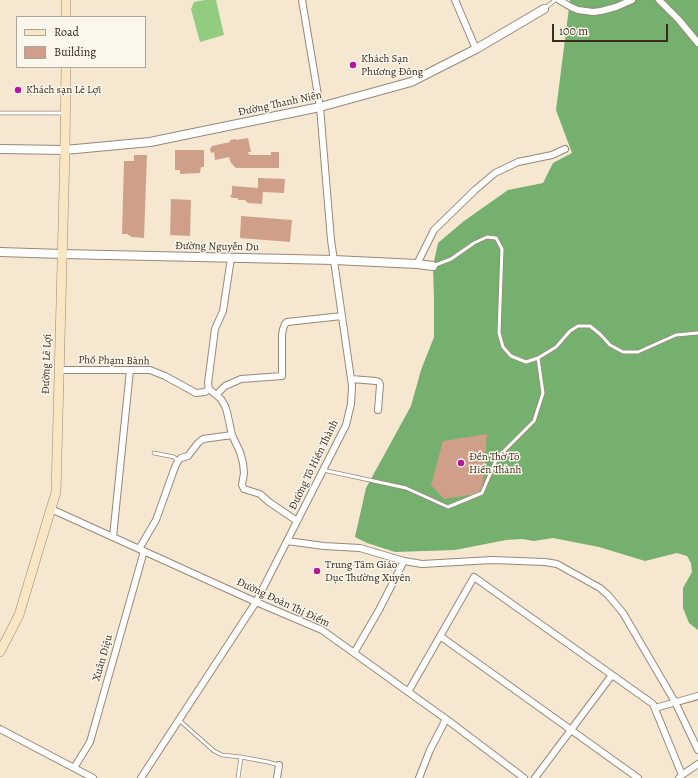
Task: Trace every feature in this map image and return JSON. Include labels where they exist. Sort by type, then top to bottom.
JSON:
[{"type":"main road","points":[[66,0],[66,16]]},
{"type":"main road","name":"Đường Lê Lợi","points":[[0,652],[19,615],[56,492],[66,68]]},
{"type":"street","name":"Đường Tô Hiến Thành","points":[[141,778],[256,602],[346,425],[351,404],[352,386],[331,240],[320,107],[302,0]]},
{"type":"street","points":[[455,0],[476,49]]},
{"type":"street","points":[[559,0],[578,10],[593,12],[616,7],[632,0]]},
{"type":"street","points":[[659,0],[698,42]]},
{"type":"street","name":"Đường Thanh Niên","points":[[0,149],[65,150],[150,142],[320,107],[411,82],[476,49],[544,9]]},
{"type":"street","points":[[417,264],[434,230],[475,190],[495,173],[518,162],[552,155],[565,149]]},
{"type":"street","name":"Đường Nguyễn Du","points":[[0,252],[334,260],[433,266]]},
{"type":"street","points":[[231,258],[223,311],[215,329],[208,383],[209,389],[225,406],[232,435],[243,462],[244,473],[242,485],[244,489],[260,494],[297,521]]},
{"type":"street","points":[[216,395],[225,386],[241,380],[282,376],[282,336],[283,329],[287,322],[342,316]]},
{"type":"street","name":"Phố Phạm Bành","points":[[59,370],[150,370],[165,376],[196,393],[205,392],[209,389]]},
{"type":"street","points":[[114,537],[130,370]]},
{"type":"street","points":[[351,378],[376,380],[379,382],[378,410]]},
{"type":"street","name":"Xuân Diệu","points":[[74,768],[90,742],[142,550],[156,520],[175,466],[181,458],[188,456],[198,443],[203,440],[232,435]]},
{"type":"street","name":"Đường Đoàn Thị Điểm","points":[[51,509],[256,602],[322,630],[446,719],[524,778]]},
{"type":"street","points":[[287,541],[324,546],[360,548],[404,561],[422,564],[492,560],[545,562],[557,564],[600,588],[623,613],[675,702],[698,750]]},
{"type":"street","points":[[354,653],[379,610],[404,561]]},
{"type":"street","points":[[408,692],[474,577],[653,704],[681,776],[698,764]]},
{"type":"street","points":[[440,636],[638,778]]},
{"type":"street","points":[[535,778],[612,675]]},
{"type":"street","points":[[655,708],[698,696]]},
{"type":"street","points":[[419,778],[430,750],[446,719]]},
{"type":"street","points":[[0,729],[93,778]]},
{"type":"street","points":[[277,778],[279,766]]},
{"type":"lane","points":[[544,9],[555,0]]},
{"type":"lane","points":[[0,113],[65,113]]},
{"type":"lane","points":[[433,266],[451,259],[474,243],[487,237],[496,238],[502,249],[499,333],[502,346],[511,356],[526,362],[538,358],[556,347],[570,331],[578,326],[590,326],[610,345],[623,352],[638,352],[676,335],[698,334]]},
{"type":"lane","points":[[323,470],[406,488],[448,507],[482,493],[497,458],[534,421],[543,393],[538,358]]},
{"type":"lane","points":[[154,453],[174,457],[178,461]]},
{"type":"lane","points":[[179,720],[214,751],[222,755],[268,762],[279,766]]},
{"type":"lane","points":[[238,778],[241,757]]},
{"type":"green space","points":[[216,0],[224,35],[200,42],[191,9],[194,2]]},
{"type":"green space","points":[[570,0],[698,0],[698,630],[689,623],[683,608],[683,588],[692,572],[691,563],[687,556],[677,553],[645,561],[599,547],[553,538],[534,541],[522,539],[506,540],[455,550],[395,552],[367,543],[355,537],[366,488],[411,406],[421,370],[434,337],[433,266],[438,243],[464,221],[508,190],[543,183],[553,163],[572,153],[556,110]]},
{"type":"building","points":[[248,138],[251,152],[248,152],[249,155],[271,155],[271,152],[279,152],[279,168],[236,168],[231,163],[229,157],[215,160],[214,152],[211,153],[210,149],[212,146],[230,142],[230,140]]},
{"type":"building","points":[[175,150],[204,150],[204,167],[201,167],[200,173],[180,174],[180,170],[175,170]]},
{"type":"building","points":[[134,155],[147,155],[144,238],[122,234],[124,161],[134,161]]},
{"type":"building","points":[[258,178],[285,179],[284,193],[263,192],[262,204],[248,203],[245,200],[239,200],[230,196],[232,194],[232,186],[258,188]]},
{"type":"building","points":[[171,199],[191,200],[190,236],[170,235]]},
{"type":"building","points":[[241,216],[292,220],[290,242],[240,238]]},
{"type":"building","name":"Đền Thờ Tô Hiến Thành","points":[[487,434],[482,493],[444,499],[431,485],[443,441]]},
{"type":"place","name":"Khách Sạn Phương Đông","points":[[353,65]]},
{"type":"place","name":"Khách sạn Lê Lợi","points":[[18,90]]},
{"type":"place","name":"Đền Thờ Tô Hiến Thành","points":[[461,463]]},
{"type":"place","name":"Trung Tâm Giáo Dục Thường Xuyên","points":[[317,571]]}]
